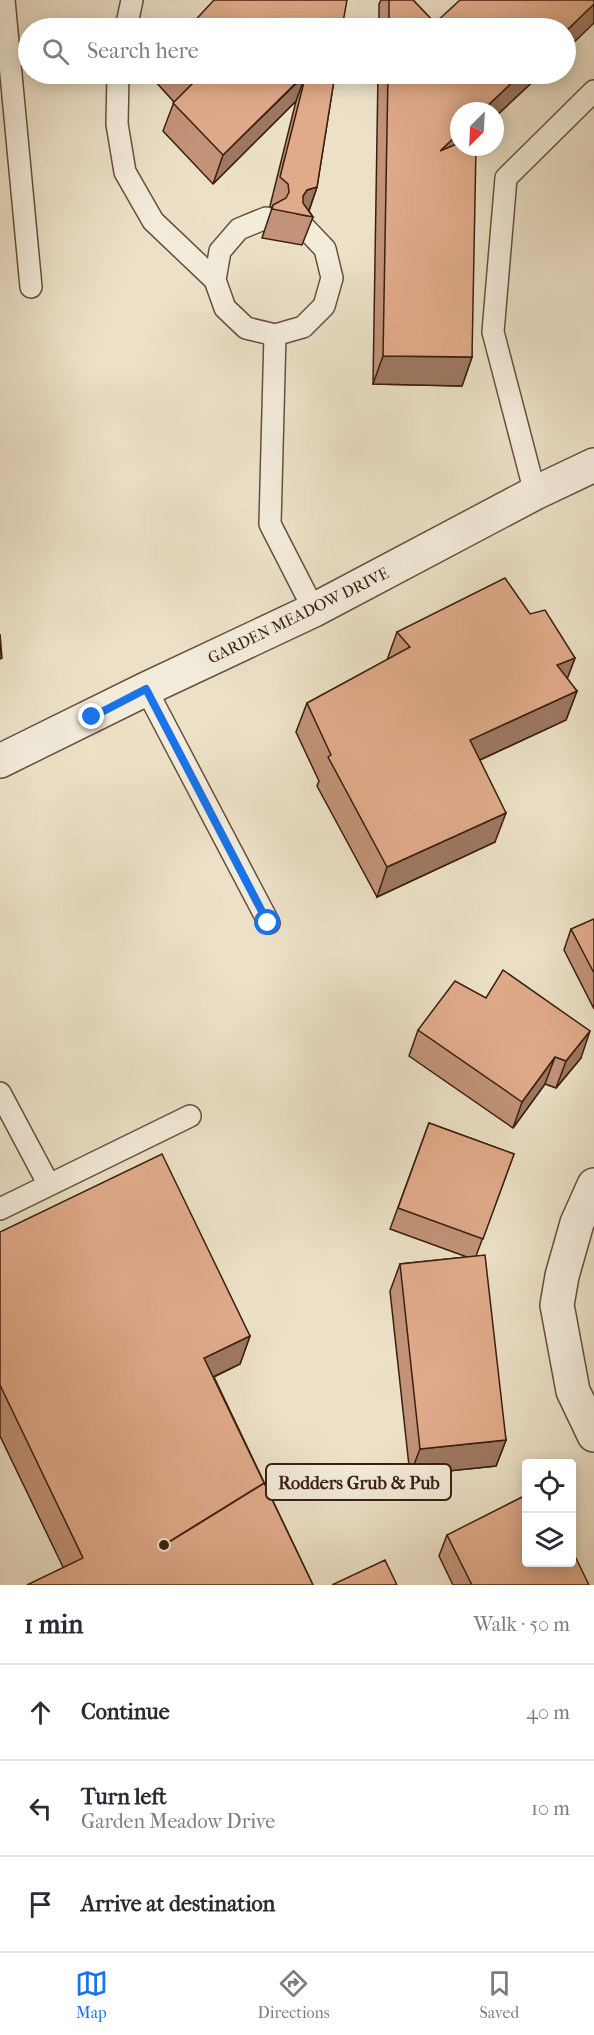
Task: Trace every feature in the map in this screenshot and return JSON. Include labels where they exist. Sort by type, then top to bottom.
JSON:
[{"type":"street","name":"GARDEN MEADOW DRIVE","points":[[0,761],[314,610],[594,465]]},
{"type":"street","points":[[594,1185],[577,1223],[561,1276],[557,1305],[573,1391],[594,1435]]},
{"type":"lane","points":[[4,0],[31,287]]},
{"type":"lane","points":[[128,18],[132,0]]},
{"type":"lane","points":[[118,84],[117,124],[126,172],[153,222],[215,280],[225,308],[246,328],[275,335],[303,327],[324,306],[332,278],[325,249],[305,228]]},
{"type":"lane","points":[[536,494],[493,332],[506,178],[594,92]]},
{"type":"lane","points":[[215,280],[220,251],[239,229],[266,218]]},
{"type":"lane","points":[[275,335],[270,524],[314,610]]},
{"type":"lane","points":[[146,689],[268,923]]},
{"type":"lane","points":[[0,1093],[49,1185]]},
{"type":"lane","points":[[0,1209],[190,1116]]},
{"type":"building","points":[[214,0],[347,0],[344,18],[197,18]]},
{"type":"building","points":[[389,0],[413,0],[430,18],[389,18]]},
{"type":"building","points":[[460,0],[594,0],[594,4],[576,21],[576,18],[440,18]]},
{"type":"building","points":[[192,84],[295,84],[223,155],[173,103]]},
{"type":"building","points":[[303,84],[333,84],[317,187],[307,190],[303,196],[303,203],[313,217],[272,209],[273,205],[286,198],[289,192],[288,184],[280,177]]},
{"type":"building","points":[[388,84],[510,84],[491,102],[450,102],[450,142],[440,151],[450,147],[450,156],[476,156],[472,357],[383,356]]},
{"type":"building","points":[[505,578],[530,614],[545,610],[575,658],[557,665],[577,691],[470,740],[506,813],[387,867],[328,757],[331,755],[307,703],[410,647],[397,632]]},
{"type":"building","points":[[0,634],[2,658],[0,659]]},
{"type":"building","points":[[594,919],[594,973],[571,929]]},
{"type":"building","points":[[503,970],[590,1031],[566,1061],[555,1057],[522,1102],[418,1030],[455,981],[486,998]]},
{"type":"building","points":[[429,1123],[514,1154],[483,1239],[398,1208]]},
{"type":"building","points":[[162,1154],[250,1336],[204,1358],[313,1585],[27,1585],[83,1558],[0,1385],[0,1232]]},
{"type":"building","points":[[485,1255],[506,1440],[420,1449],[400,1264]]},
{"type":"building","points":[[522,1497],[522,1567],[576,1567],[576,1558],[589,1585],[472,1585],[447,1535]]},
{"type":"building","points":[[385,1560],[397,1585],[332,1585]]},
{"type":"place","name":"Rodders Grub & Pub","points":[[164,1545]]},
{"type":"route","points":[[92,717],[146,689],[268,923]]}]
